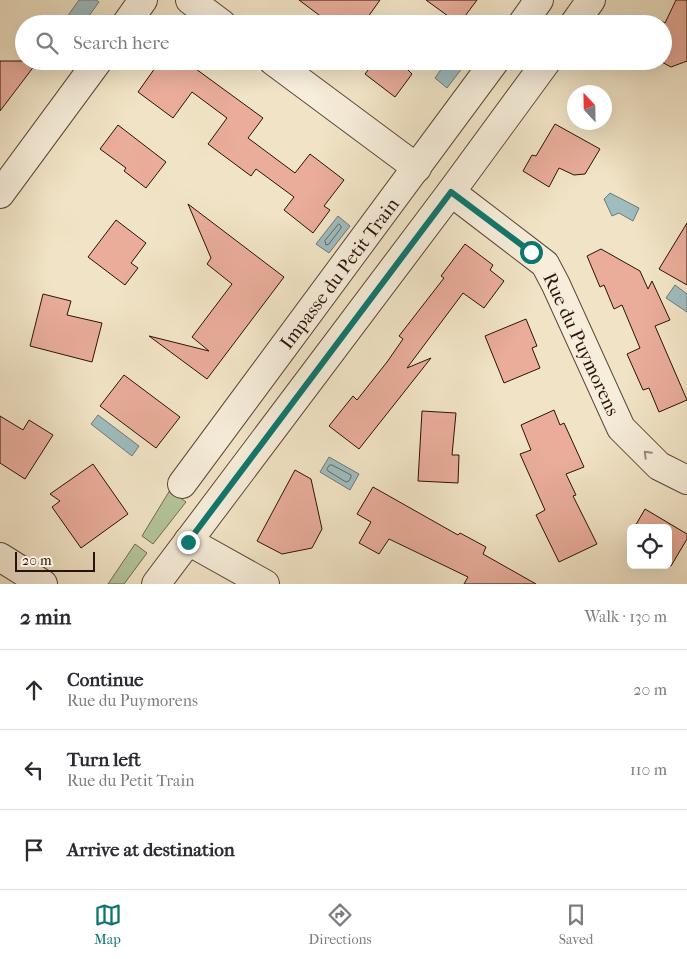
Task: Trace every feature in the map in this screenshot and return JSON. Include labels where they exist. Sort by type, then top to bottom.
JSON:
[{"type":"street","points":[[133,15],[144,0]]},
{"type":"street","points":[[190,0],[210,15]]},
{"type":"street","points":[[528,15],[539,0]]},
{"type":"street","points":[[580,15],[591,0]]},
{"type":"street","points":[[0,194],[91,70]]},
{"type":"street","points":[[285,70],[417,168]]},
{"type":"street","name":"Impasse du Petit Train","points":[[182,484],[488,70]]},
{"type":"street","points":[[156,584],[451,192],[539,70]]},
{"type":"street","name":"Rue du Puymorens","points":[[451,192],[545,264],[621,428],[659,466],[687,480]]},
{"type":"street","points":[[188,542],[265,584]]},
{"type":"street","points":[[0,557],[43,584]]},
{"type":"green space","points":[[170,490],[186,502],[153,544],[142,536]]},
{"type":"green space","points":[[135,544],[147,553],[124,584],[108,584]]},
{"type":"water","points":[[79,0],[96,0],[99,2],[90,15],[68,15]]},
{"type":"water","points":[[441,70],[461,70],[447,88],[435,78]]},
{"type":"water","points":[[610,193],[639,208],[633,221],[619,213],[612,216],[604,199]]},
{"type":"water","points":[[338,216],[350,226],[329,253],[316,244]]},
{"type":"water","points":[[675,285],[687,294],[687,312],[666,298]]},
{"type":"water","points":[[98,415],[139,446],[132,456],[91,424]]},
{"type":"water","points":[[329,457],[359,474],[350,490],[320,472]]},
{"type":"building","points":[[299,0],[380,0],[369,15],[319,15]]},
{"type":"building","points":[[426,0],[477,0],[466,15],[447,15]]},
{"type":"building","points":[[676,0],[687,0],[687,61],[672,67],[672,15],[669,15]]},
{"type":"building","points":[[0,61],[15,61],[15,70],[31,70],[0,111]]},
{"type":"building","points":[[154,70],[197,70],[263,118],[248,138],[295,173],[310,154],[344,180],[324,206],[330,210],[313,233],[284,210],[294,197],[256,169],[251,176],[208,144],[227,118],[192,92],[173,118],[138,92]]},
{"type":"building","points":[[368,70],[408,70],[412,74],[395,97],[365,74]]},
{"type":"building","points":[[555,124],[600,149],[585,174],[574,175],[559,168],[549,187],[523,171],[532,155],[536,156]]},
{"type":"building","points":[[118,125],[166,162],[146,188],[124,171],[126,168],[100,149]]},
{"type":"building","points":[[188,204],[284,277],[207,379],[149,336],[209,351],[192,337],[232,284],[207,264],[211,258]]},
{"type":"building","points":[[116,220],[146,243],[131,263],[138,268],[125,285],[88,257]]},
{"type":"building","points":[[687,223],[687,285],[659,269]]},
{"type":"building","points":[[465,244],[493,265],[490,270],[504,281],[484,308],[463,293],[407,368],[431,358],[359,449],[329,426],[353,396],[357,400],[387,362],[403,339],[399,336],[444,278],[441,276]]},
{"type":"building","points":[[601,249],[640,271],[648,289],[652,281],[670,320],[655,326],[687,400],[659,412],[649,388],[643,390],[627,354],[640,348],[622,305],[614,309],[604,285],[600,287],[587,256]]},
{"type":"building","points":[[43,294],[71,301],[67,315],[102,323],[92,362],[30,346]]},
{"type":"building","points":[[526,319],[537,346],[532,348],[540,368],[504,383],[485,336]]},
{"type":"building","points":[[124,375],[180,417],[156,448],[100,406]]},
{"type":"building","points":[[554,410],[560,425],[564,423],[584,467],[566,474],[576,495],[573,496],[597,544],[559,562],[536,515],[545,510],[520,454],[531,450],[521,425]]},
{"type":"building","points":[[422,411],[456,413],[452,455],[459,455],[458,483],[418,481]]},
{"type":"building","points":[[0,416],[23,430],[29,420],[53,435],[25,479],[0,463]]},
{"type":"building","points":[[93,464],[128,514],[81,548],[52,507],[60,501],[50,494]]},
{"type":"building","points":[[295,470],[311,479],[322,529],[312,548],[282,554],[257,541]]},
{"type":"building","points":[[373,487],[458,535],[460,533],[486,547],[483,554],[536,584],[464,584],[468,577],[389,539],[379,554],[359,543],[371,522],[357,514]]},
{"type":"building","points":[[645,509],[670,524],[636,524]]},
{"type":"building","points":[[672,525],[687,534],[687,539],[672,564]]},
{"type":"route","points":[[188,542],[451,192],[531,252]]}]
